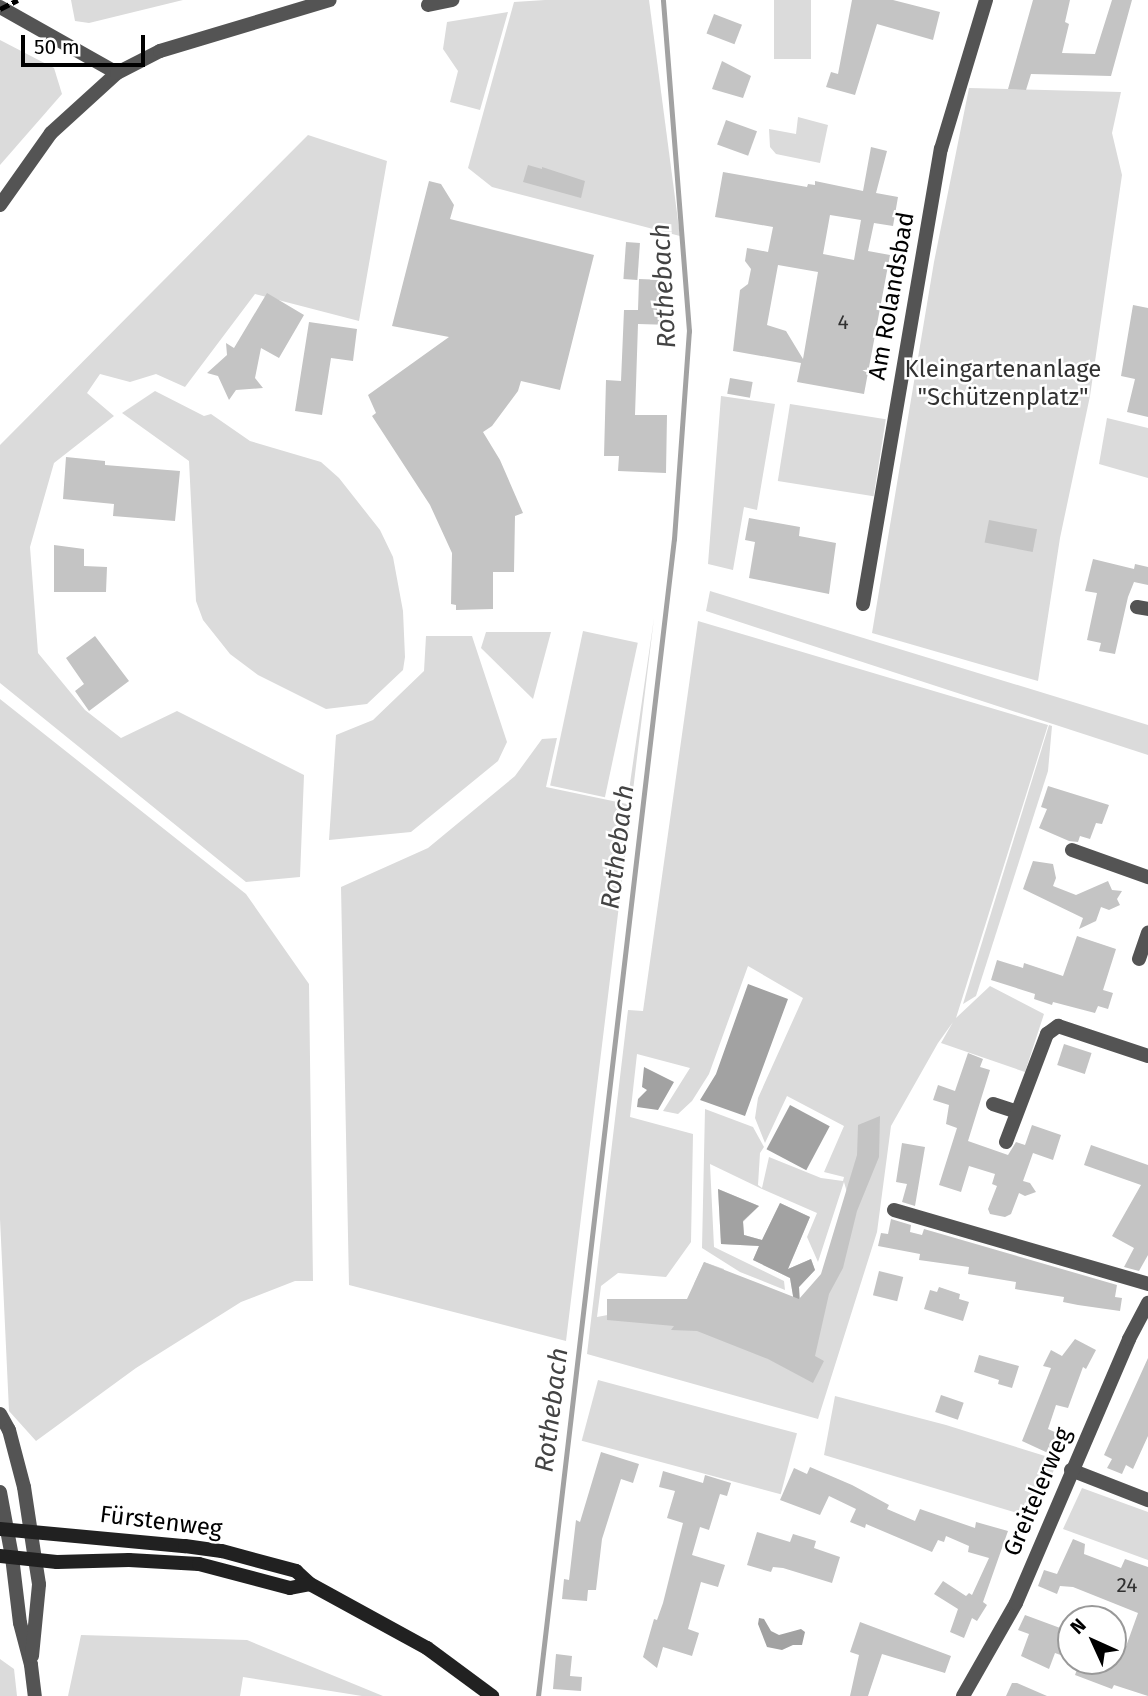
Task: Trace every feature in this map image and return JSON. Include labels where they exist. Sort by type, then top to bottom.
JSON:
[{"type":"main road","name":"Fürstenweg","points":[[4,1530],[142,1540],[222,1552],[296,1571],[310,1584],[390,1625],[492,1696]]},
{"type":"main road","name":"Fürstenweg","points":[[6,1557],[199,1564],[290,1588],[310,1584]]},
{"type":"street","points":[[0,205],[51,133],[117,73],[160,51],[330,0]]},
{"type":"street","points":[[428,5],[452,0]]},
{"type":"street","name":"Am Rolandsbad","points":[[863,604],[941,149],[986,0]]},
{"type":"street","points":[[0,7],[117,73]]},
{"type":"street","points":[[1072,850],[1148,877]]},
{"type":"street","points":[[1139,959],[1148,933]]},
{"type":"street","points":[[1006,1142],[1047,1034],[1058,1026],[1148,1056]]},
{"type":"street","points":[[993,1104],[1017,1112]]},
{"type":"street","points":[[894,1210],[1148,1284]]},
{"type":"street","name":"Greitelerweg","points":[[963,1696],[1016,1603],[1071,1470],[1129,1339],[1148,1303]]},
{"type":"street","points":[[0,1414],[9,1430],[21,1475],[39,1584],[31,1665]]},
{"type":"street","points":[[1071,1470],[1148,1500]]},
{"type":"street","points":[[0,1492],[6,1557],[31,1665],[34,1696]]},
{"type":"green space","points":[[71,0],[183,0],[89,23],[75,21]]},
{"type":"green space","points":[[649,0],[680,236],[492,187],[468,168],[514,2]]},
{"type":"green space","points":[[774,0],[811,0],[811,59],[774,59]]},
{"type":"green space","points":[[508,12],[480,110],[450,102],[458,71],[443,49],[447,22]]},
{"type":"green space","points":[[0,40],[54,68],[62,94],[0,165]]},
{"type":"green space","name":"Kleingartenanlage \"Schützenplatz\"","points":[[969,88],[1121,92],[1112,133],[1122,175],[1090,396],[1060,538],[1038,681],[872,633],[934,262]]},
{"type":"green space","points":[[798,117],[828,125],[820,163],[776,154],[770,147],[769,129],[796,134]]},
{"type":"green space","points":[[308,135],[387,161],[359,321],[255,294],[185,387],[156,374],[130,382],[100,374],[87,393],[114,416],[54,463],[30,547],[38,653],[85,710],[121,738],[177,711],[304,775],[300,877],[246,882],[0,683],[0,445]]},
{"type":"green space","points":[[155,391],[204,416],[211,414],[250,441],[321,462],[339,478],[380,530],[393,557],[403,611],[405,657],[403,670],[367,704],[326,709],[258,675],[230,654],[203,620],[196,601],[189,461],[122,413]]},
{"type":"green space","points":[[721,396],[775,404],[757,510],[744,507],[733,570],[708,564]]},
{"type":"green space","points":[[790,404],[886,419],[874,496],[778,481]]},
{"type":"green space","points":[[1107,418],[1148,428],[1148,478],[1099,464]]},
{"type":"green space","points":[[710,591],[1148,725],[1148,755],[706,611]]},
{"type":"green space","points":[[654,618],[566,1341],[349,1285],[341,887],[428,848],[515,776],[542,739],[557,738],[546,787],[627,804]]},
{"type":"green space","points":[[698,621],[1048,725],[956,1018],[990,986],[1044,1014],[1025,1072],[941,1043],[953,1022],[938,1043],[891,1126],[877,1232],[818,1419],[587,1354],[628,1010],[643,1011]],"holes":[[[748,966],[803,998],[758,1098],[755,1118],[765,1143],[787,1096],[844,1126],[824,1172],[844,1177],[843,1181],[821,1178],[769,1157],[762,1188],[758,1185],[760,1153],[764,1147],[753,1127],[705,1109],[702,1248],[740,1272],[785,1290],[784,1281],[714,1247],[710,1164],[762,1189],[817,1213],[807,1237],[818,1262],[844,1182],[848,1196],[816,1309],[800,1304],[799,1287],[815,1270],[811,1259],[788,1269],[810,1217],[780,1203],[762,1240],[744,1235],[743,1222],[759,1206],[718,1189],[721,1244],[759,1246],[753,1260],[790,1278],[794,1301],[722,1275],[724,1269],[704,1262],[694,1284],[698,1284],[692,1299],[597,1317],[601,1286],[618,1273],[666,1277],[691,1242],[693,1134],[630,1117],[637,1054],[690,1068],[663,1111],[678,1114],[692,1101],[709,1074]]]},
{"type":"green space","points":[[583,631],[638,643],[605,797],[550,786]]},
{"type":"green space","points":[[486,632],[551,632],[533,699],[481,648]]},
{"type":"green space","points":[[426,636],[472,636],[507,742],[498,761],[411,832],[329,840],[336,735],[373,720],[424,671]]},
{"type":"green space","points":[[0,699],[246,894],[309,984],[313,1281],[295,1281],[241,1302],[136,1368],[36,1441],[9,1411],[0,1219]]},
{"type":"green space","points":[[1049,725],[1052,726],[1048,771],[976,996],[963,1004]]},
{"type":"green space","points":[[598,1380],[797,1433],[781,1494],[582,1441]]},
{"type":"green space","points":[[835,1396],[946,1425],[1058,1460],[1034,1518],[824,1455]]},
{"type":"green space","points":[[1082,1488],[1148,1512],[1148,1560],[1063,1529]]},
{"type":"green space","points":[[81,1635],[247,1640],[383,1696],[362,1696],[243,1677],[240,1696],[68,1696]]},
{"type":"green space","points":[[0,1659],[14,1669],[17,1696],[0,1696]]},
{"type":"shaded area","points":[[748,984],[788,999],[745,1116],[700,1100],[716,1074]]},
{"type":"shaded area","points":[[644,1067],[674,1082],[658,1110],[637,1107],[638,1099],[647,1090],[642,1087]]},
{"type":"shaded area","points":[[790,1105],[830,1126],[806,1170],[767,1149]]},
{"type":"shaded area","points":[[718,1189],[759,1206],[743,1221],[744,1235],[762,1240],[780,1203],[810,1217],[788,1269],[811,1259],[815,1270],[799,1287],[800,1307],[795,1308],[790,1278],[753,1260],[759,1246],[721,1244]]},
{"type":"shaded area","points":[[759,1618],[764,1619],[771,1631],[779,1635],[801,1629],[805,1632],[802,1645],[793,1645],[782,1650],[767,1647],[758,1624]]},
{"type":"building","points":[[852,0],[893,0],[940,12],[933,40],[877,24],[855,95],[826,87],[831,72],[838,74]]},
{"type":"building","points":[[1033,0],[1070,0],[1065,22],[1069,24],[1062,53],[1095,54],[1112,0],[1132,0],[1111,76],[1031,74],[1026,90],[1008,89]]},
{"type":"building","points":[[714,14],[742,25],[734,44],[706,34]]},
{"type":"building","points":[[722,61],[751,76],[743,98],[712,89]]},
{"type":"building","points":[[726,120],[757,131],[748,156],[717,144]]},
{"type":"building","points":[[871,147],[887,151],[876,193],[898,197],[893,226],[874,223],[868,251],[890,255],[864,394],[797,382],[801,363],[733,351],[740,290],[748,284],[751,269],[745,261],[747,248],[768,252],[773,227],[715,217],[723,172],[807,187],[808,184],[815,185],[815,181],[863,191]],"holes":[[[830,215],[861,220],[854,260],[823,254]],[[778,265],[818,272],[803,359],[786,331],[767,325]]]},
{"type":"building","points":[[528,165],[585,181],[581,198],[523,182]]},
{"type":"building","points":[[429,181],[441,184],[454,205],[450,219],[594,255],[560,390],[521,381],[518,391],[492,426],[483,432],[500,460],[523,513],[515,516],[514,572],[493,572],[493,609],[456,610],[456,605],[451,604],[452,553],[430,505],[372,416],[376,413],[368,395],[449,337],[392,326]]},
{"type":"building","points":[[626,242],[640,243],[637,280],[623,279]]},
{"type":"building","points":[[639,279],[665,280],[664,311],[672,311],[672,325],[638,324],[635,415],[667,415],[666,473],[618,471],[619,456],[604,456],[606,380],[621,381],[624,310],[638,310]]},
{"type":"building","points":[[267,293],[304,315],[279,358],[261,348],[255,378],[263,388],[236,390],[229,400],[218,376],[207,373],[227,355],[226,343],[234,348]]},
{"type":"building","points":[[1133,305],[1148,308],[1148,417],[1127,412],[1135,379],[1121,376]]},
{"type":"building","points":[[309,322],[357,329],[353,361],[331,358],[322,415],[295,411]]},
{"type":"building","points":[[730,378],[753,382],[750,398],[727,394]]},
{"type":"building","points":[[66,457],[105,461],[105,465],[180,471],[175,521],[113,516],[114,504],[63,499]]},
{"type":"building","points":[[749,518],[800,527],[799,536],[836,543],[829,594],[749,578],[755,542],[745,540]]},
{"type":"building","points":[[989,520],[1037,529],[1033,552],[985,543]]},
{"type":"building","points":[[54,545],[84,549],[84,566],[107,567],[106,592],[54,592]]},
{"type":"building","points":[[1093,559],[1134,569],[1135,564],[1148,567],[1148,585],[1134,582],[1128,597],[1115,654],[1099,651],[1101,643],[1087,640],[1097,593],[1085,591]]},
{"type":"building","points":[[95,636],[129,681],[89,711],[75,691],[84,684],[66,658]]},
{"type":"building","points":[[1048,786],[1109,805],[1102,824],[1096,823],[1090,839],[1080,836],[1078,842],[1069,841],[1039,828],[1047,809],[1041,807]]},
{"type":"building","points":[[1033,861],[1053,864],[1056,878],[1053,886],[1076,895],[1108,881],[1112,890],[1122,891],[1117,899],[1120,905],[1109,910],[1101,907],[1096,921],[1079,929],[1083,918],[1023,889]]},
{"type":"building","points":[[1077,936],[1116,949],[1103,990],[1113,993],[1108,1009],[1098,1006],[1095,1013],[1053,1002],[1052,1005],[1034,999],[1035,994],[991,980],[997,960],[1023,968],[1024,963],[1063,976]]},
{"type":"building","points":[[1064,1044],[1092,1053],[1085,1074],[1057,1065]]},
{"type":"building","points":[[968,1053],[983,1059],[980,1067],[990,1070],[968,1141],[1008,1155],[1016,1142],[1025,1145],[1032,1125],[1061,1135],[1053,1160],[1033,1153],[1023,1181],[1030,1183],[1036,1192],[1025,1196],[1019,1193],[1011,1214],[1005,1217],[990,1214],[988,1209],[997,1186],[992,1184],[995,1174],[969,1166],[961,1192],[939,1185],[957,1128],[946,1124],[949,1105],[933,1100],[938,1085],[955,1091]]},
{"type":"building","points":[[880,1116],[879,1157],[857,1211],[843,1268],[829,1294],[815,1356],[824,1361],[813,1383],[768,1359],[697,1331],[671,1330],[674,1326],[607,1320],[607,1299],[687,1299],[704,1262],[799,1299],[821,1274],[857,1155],[858,1125]]},
{"type":"building","points":[[902,1143],[925,1147],[915,1206],[902,1202],[907,1184],[896,1182]]},
{"type":"building","points":[[1091,1145],[1148,1165],[1148,1255],[1139,1271],[1124,1267],[1134,1248],[1112,1236],[1141,1185],[1084,1165]]},
{"type":"building","points":[[891,1219],[911,1225],[910,1232],[922,1235],[924,1229],[1117,1285],[1115,1297],[1122,1298],[1120,1311],[1063,1302],[1064,1297],[1015,1289],[1016,1282],[968,1274],[969,1267],[919,1260],[920,1254],[878,1246],[881,1233],[888,1234]]},
{"type":"building","points":[[879,1271],[903,1277],[897,1301],[873,1295]]},
{"type":"building","points":[[939,1287],[960,1294],[959,1299],[969,1302],[963,1321],[924,1309],[930,1290],[937,1292]]},
{"type":"building","points":[[1075,1339],[1096,1350],[1086,1369],[1083,1367],[1068,1408],[1056,1405],[1048,1429],[1057,1433],[1048,1453],[1022,1441],[1051,1368],[1043,1366],[1051,1350],[1062,1356]]},
{"type":"building","points":[[979,1355],[1019,1366],[1012,1388],[998,1384],[999,1380],[974,1372]]},
{"type":"building","points":[[1148,1358],[1148,1436],[1133,1469],[1126,1465],[1122,1474],[1107,1468],[1112,1459],[1104,1455]]},
{"type":"building","points":[[941,1395],[964,1403],[958,1420],[935,1412]]},
{"type":"building","points":[[601,1452],[639,1464],[633,1483],[621,1479],[602,1539],[596,1590],[588,1590],[587,1601],[562,1599],[564,1579],[569,1580],[576,1520],[580,1522]]},
{"type":"building","points":[[810,1467],[852,1485],[889,1505],[887,1509],[915,1521],[920,1509],[975,1528],[976,1522],[1008,1531],[983,1602],[987,1605],[977,1621],[972,1618],[964,1638],[950,1632],[958,1609],[934,1594],[943,1581],[966,1596],[969,1593],[972,1595],[989,1558],[968,1552],[969,1546],[946,1536],[944,1542],[938,1540],[932,1552],[866,1524],[865,1528],[850,1522],[856,1509],[829,1496],[820,1515],[780,1500],[794,1468],[807,1474]]},
{"type":"building","points":[[663,1471],[703,1483],[705,1475],[731,1483],[727,1496],[720,1494],[709,1530],[700,1527],[692,1555],[725,1565],[718,1587],[701,1582],[688,1629],[699,1633],[692,1656],[663,1647],[657,1668],[643,1657],[654,1619],[657,1620],[663,1603],[683,1523],[667,1518],[675,1491],[659,1487]]},
{"type":"building","points":[[757,1532],[790,1542],[793,1534],[816,1541],[814,1548],[840,1557],[832,1583],[783,1568],[773,1567],[771,1572],[747,1565]]},
{"type":"building","points":[[1073,1539],[1085,1544],[1084,1554],[1121,1568],[1125,1559],[1148,1567],[1148,1696],[1114,1685],[1112,1689],[1075,1675],[1127,1675],[1127,1644],[1138,1613],[1127,1609],[1127,1605],[1118,1605],[1073,1587],[1060,1586],[1057,1594],[1038,1586],[1044,1570],[1057,1574]]},
{"type":"building","points":[[1025,1615],[1057,1627],[1057,1654],[1055,1653],[1049,1669],[1021,1656],[1029,1634],[1018,1630]]},
{"type":"building","points":[[860,1622],[951,1656],[945,1673],[882,1654],[868,1696],[850,1696],[859,1655],[850,1652]]},
{"type":"building","points":[[556,1654],[572,1656],[570,1676],[582,1677],[581,1691],[553,1689]]},
{"type":"building","points":[[1012,1683],[1017,1683],[1047,1696],[1006,1696]]},
{"type":"waterway","name":"Rothebach","points":[[538,1696],[674,539],[689,331],[663,0]]},
{"type":"railway","points":[[0,9],[18,0]]}]
